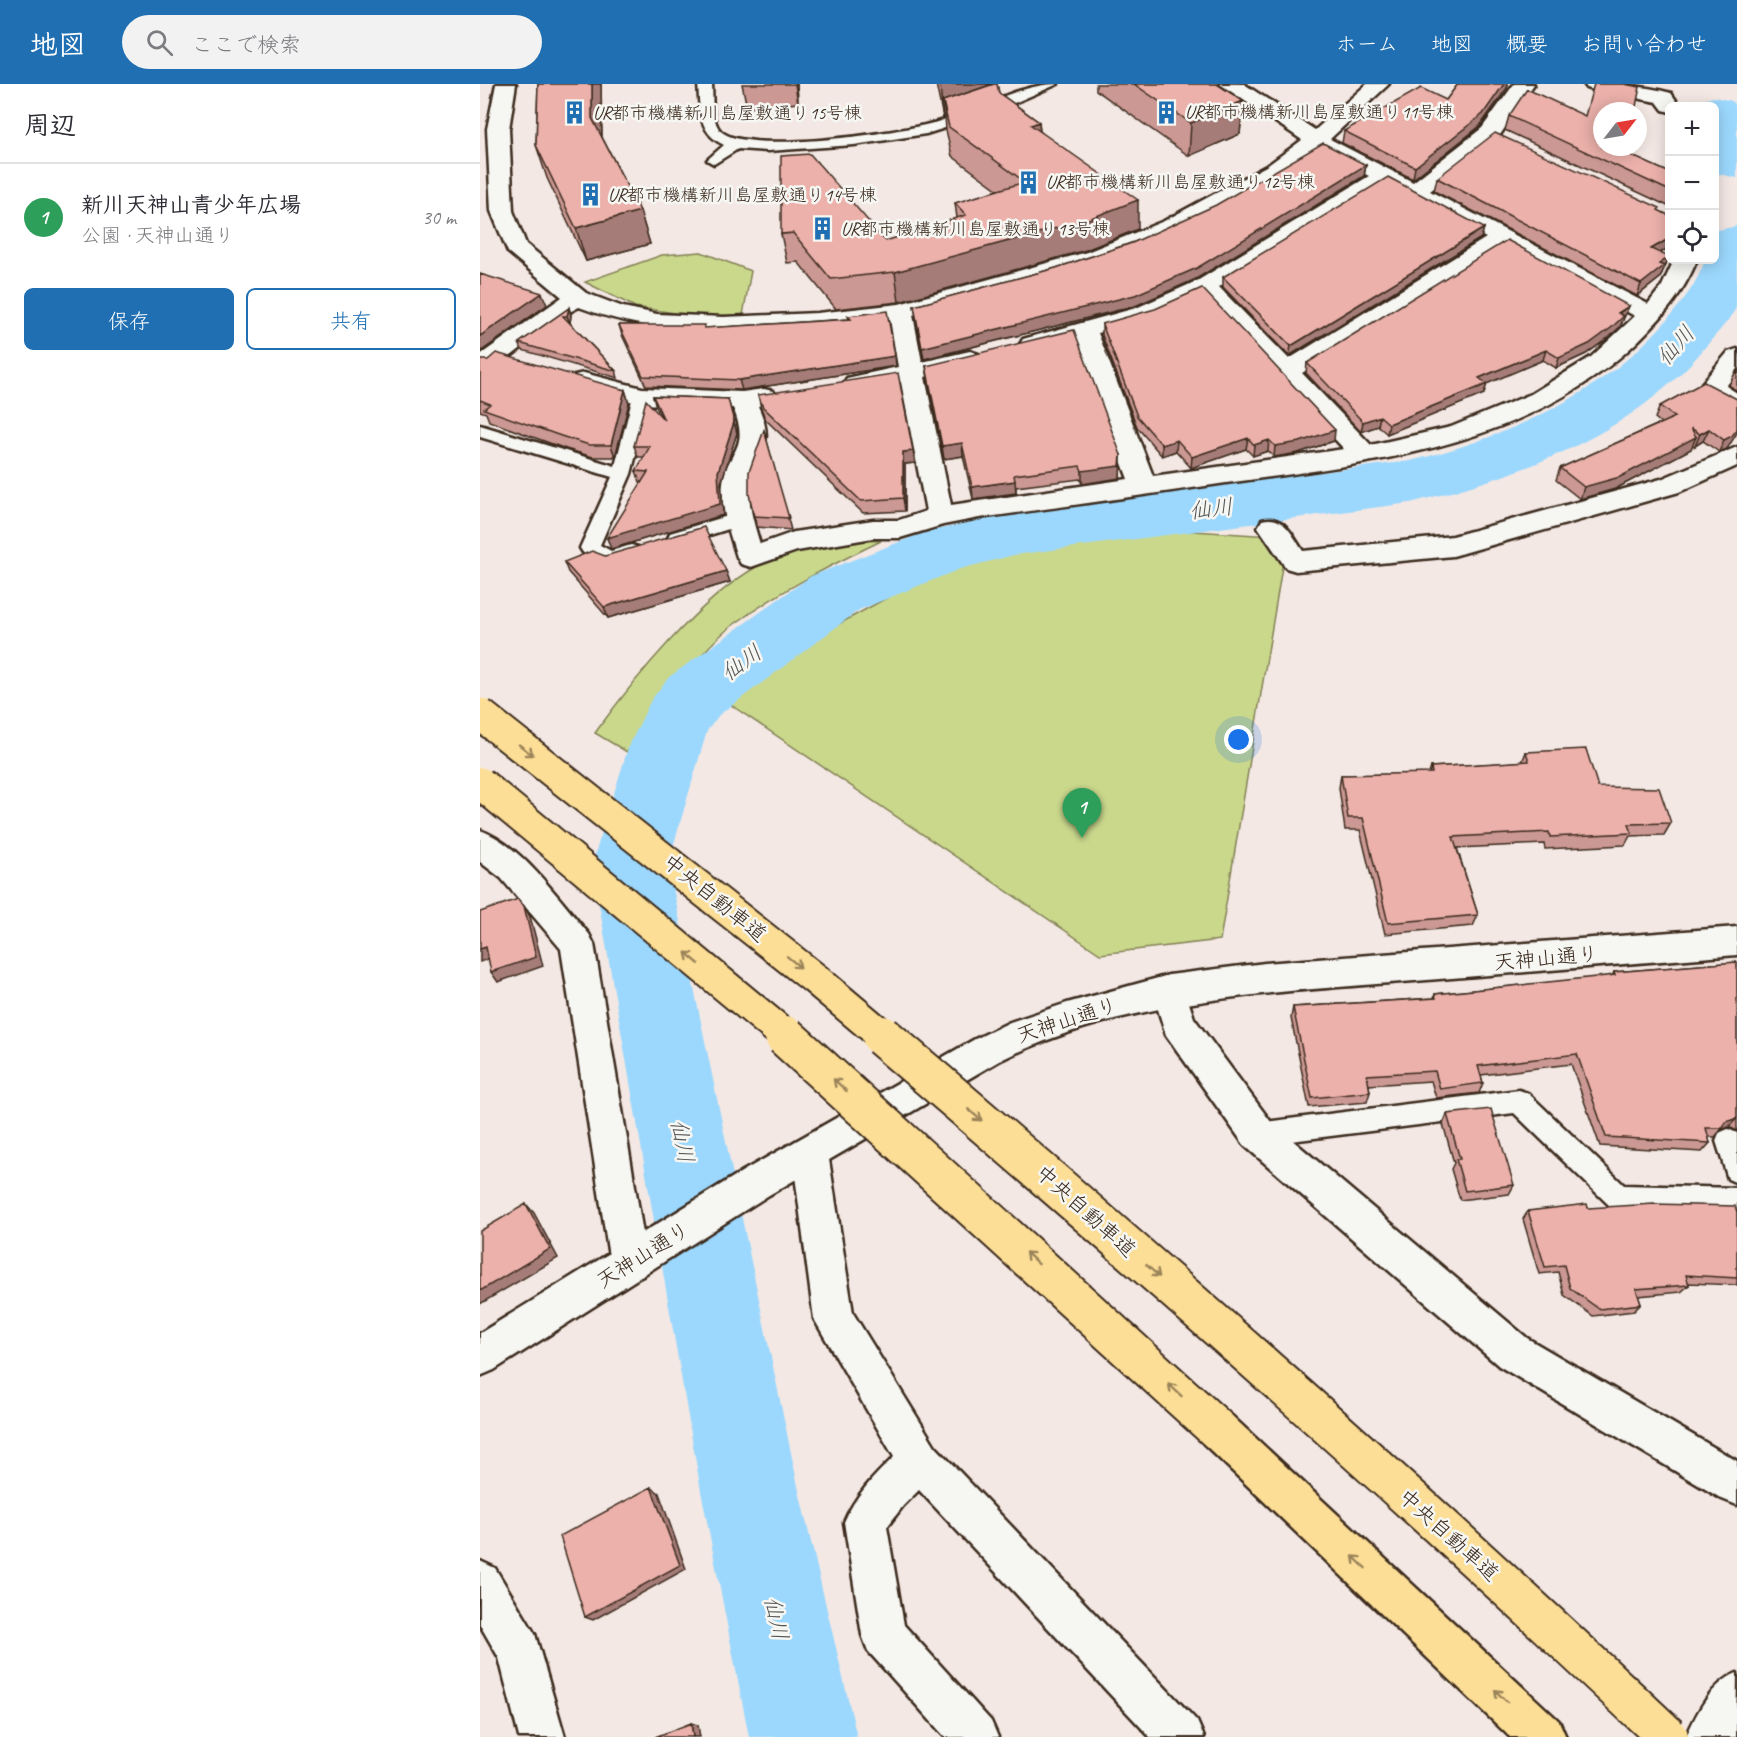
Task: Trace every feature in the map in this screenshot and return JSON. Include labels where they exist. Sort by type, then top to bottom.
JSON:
[{"type":"highway","name":"中央自動車道","points":[[480,714],[814,978],[1024,1156],[1536,1612],[1668,1737]]},
{"type":"highway","points":[[480,783],[780,1031],[986,1216],[1218,1430],[1543,1737]]},
{"type":"street","points":[[506,84],[498,129],[491,213],[516,247],[578,298],[617,313],[657,321],[689,323],[763,323],[900,311],[1095,257],[1134,243],[1232,195],[1276,170],[1316,140],[1379,84]]},
{"type":"street","points":[[1230,84],[1316,140],[1651,315]]},
{"type":"street","points":[[1415,191],[1490,133],[1524,84]]},
{"type":"street","points":[[1594,84],[1664,97],[1667,102]]},
{"type":"street","points":[[1490,133],[1511,143]]},
{"type":"street","points":[[835,387],[912,373],[1145,313],[1205,286],[1385,176]]},
{"type":"street","points":[[1286,372],[1504,237]]},
{"type":"street","points":[[742,400],[750,413],[751,448],[738,475],[738,519],[751,557],[794,542],[873,530],[900,529],[940,516],[1143,485],[1365,455],[1458,434],[1540,400],[1600,363],[1651,315],[1672,288],[1683,264]]},
{"type":"street","points":[[1205,286],[1365,455]]},
{"type":"street","points":[[489,360],[556,310],[578,298]]},
{"type":"street","points":[[900,311],[940,516]]},
{"type":"street","points":[[1085,330],[1143,485]]},
{"type":"street","points":[[1737,357],[1711,388],[1737,404]]},
{"type":"street","points":[[489,360],[530,364]]},
{"type":"street","points":[[561,374],[642,396],[742,400],[789,393]]},
{"type":"street","points":[[1272,527],[1296,561],[1454,546],[1670,486],[1737,456]]},
{"type":"street","points":[[480,843],[512,869],[577,944],[640,1256]]},
{"type":"street","name":"天神山通り","points":[[480,1356],[756,1183],[987,1050],[1022,1033],[1169,990],[1265,978],[1737,941]]},
{"type":"street","points":[[1169,990],[1178,1024],[1258,1134],[1513,1352],[1737,1484]]},
{"type":"street","points":[[810,1153],[834,1319],[920,1461],[1181,1737]]},
{"type":"street","points":[[920,1461],[888,1491],[866,1522],[884,1635],[975,1737]]},
{"type":"street","points":[[484,1599],[519,1650],[542,1737]]},
{"type":"street","points":[[1709,1737],[1737,1695]]},
{"type":"lane","points":[[705,84],[709,124],[717,135],[735,144],[758,147],[870,140],[944,125],[1033,87],[1051,84]]},
{"type":"lane","points":[[714,160],[735,144]]},
{"type":"lane","points":[[642,396],[622,474],[589,548],[609,558],[738,519]]},
{"type":"lane","points":[[480,431],[622,474]]},
{"type":"lane","points":[[1258,1134],[1519,1101],[1619,1197],[1737,1200]]},
{"type":"lane","points":[[1728,1141],[1737,1171]]},
{"type":"green space","points":[[701,252],[751,271],[743,315],[695,316],[635,307],[585,282],[662,255]]},
{"type":"green space","points":[[1162,529],[1287,537],[1220,940],[1100,954],[728,703],[826,631],[967,554]]},
{"type":"green space","points":[[841,540],[881,541],[768,601],[733,625],[691,667],[627,752],[595,733],[669,641],[713,598],[758,566],[799,551]]},
{"type":"building","points":[[538,84],[592,84],[592,118],[640,211],[576,228],[536,145]]},
{"type":"building","points":[[997,84],[999,93],[1039,122],[1031,125],[1138,200],[1086,220],[895,272],[831,279],[793,233],[781,234],[781,156],[810,154],[871,224],[872,228],[886,241],[966,215],[955,203],[1025,182],[949,127],[943,101]]},
{"type":"building","points":[[1134,84],[1217,84],[1243,101],[1191,123]]},
{"type":"building","points":[[1458,84],[1504,84],[1483,114],[1415,167],[1344,131],[1421,88],[1446,100]]},
{"type":"building","points":[[1594,84],[1624,84],[1640,87],[1637,102],[1593,102],[1593,155],[1509,116],[1527,89],[1585,116]]},
{"type":"building","points":[[1495,133],[1660,208],[1658,210],[1665,214],[1665,241],[1651,249],[1665,255],[1665,260],[1659,264],[1664,266],[1641,284],[1437,178]]},
{"type":"building","points":[[1323,143],[1366,165],[1197,268],[1135,295],[922,348],[914,306],[1056,268],[1132,243],[1216,205]]},
{"type":"building","points":[[1595,156],[1632,156],[1665,171],[1665,189]]},
{"type":"building","points":[[1388,177],[1484,228],[1291,346],[1223,277]]},
{"type":"building","points":[[1507,240],[1629,306],[1618,313],[1624,316],[1589,344],[1559,358],[1546,350],[1479,378],[1487,384],[1389,424],[1380,416],[1363,422],[1307,363]]},
{"type":"building","points":[[480,274],[542,293],[480,336]]},
{"type":"building","points":[[1202,288],[1335,430],[1300,442],[1275,446],[1269,440],[1254,445],[1248,438],[1192,457],[1177,440],[1162,445],[1137,416],[1102,324],[1155,309]]},
{"type":"building","points":[[569,308],[567,316],[563,316],[616,371],[519,343]]},
{"type":"building","points":[[887,311],[895,356],[739,380],[643,376],[619,325],[705,325],[704,328],[851,319],[848,316]]},
{"type":"building","points":[[1074,330],[1121,455],[1120,466],[1082,471],[1080,466],[1014,475],[1015,481],[972,487],[962,443],[942,446],[926,366]]},
{"type":"building","points":[[496,353],[625,390],[611,445],[589,445],[484,409],[490,404],[480,400],[480,360],[488,360]]},
{"type":"building","points":[[898,373],[913,451],[903,452],[903,498],[861,501],[763,407],[758,395]]},
{"type":"building","points":[[1704,382],[1737,399],[1737,429],[1732,436],[1724,440],[1709,429],[1700,434],[1691,428],[1696,437],[1620,477],[1584,487],[1560,468],[1675,417],[1660,406]]},
{"type":"building","points":[[653,396],[728,399],[734,422],[718,472],[720,504],[607,538],[648,472],[636,471],[650,446],[634,446],[646,400],[664,420]]},
{"type":"building","points":[[764,430],[789,518],[754,516],[749,494],[749,472]]},
{"type":"building","points":[[704,527],[726,571],[604,607],[564,562],[592,551],[605,556]]},
{"type":"building","points":[[1586,749],[1598,787],[1659,788],[1671,823],[1629,824],[1632,833],[1550,837],[1549,832],[1453,837],[1478,915],[1388,923],[1363,818],[1348,818],[1341,775],[1432,773],[1431,767],[1529,761],[1526,752]]},
{"type":"building","points":[[518,899],[524,906],[536,957],[491,972],[486,947],[480,949],[480,912]]},
{"type":"building","points":[[1737,962],[1737,1118],[1726,1122],[1723,1128],[1706,1128],[1710,1143],[1606,1137],[1577,1054],[1478,1066],[1483,1083],[1440,1089],[1435,1071],[1367,1075],[1370,1092],[1312,1098],[1293,1007],[1436,998],[1435,994],[1615,975],[1614,972]]},
{"type":"building","points":[[1491,1109],[1514,1185],[1465,1191],[1456,1159],[1460,1159],[1447,1114]]},
{"type":"building","points":[[526,1204],[550,1249],[480,1291],[480,1231]]},
{"type":"building","points":[[1587,1204],[1588,1208],[1654,1204],[1735,1206],[1737,1212],[1737,1278],[1686,1275],[1689,1285],[1636,1289],[1641,1304],[1599,1309],[1570,1288],[1564,1265],[1545,1267],[1528,1211]]},
{"type":"building","points":[[651,1487],[680,1565],[585,1617],[560,1536]]},
{"type":"building","points":[[691,1723],[693,1737],[655,1737]]},
{"type":"waterway","name":"仙川","points":[[1719,120],[1725,129],[1737,163]]},
{"type":"waterway","name":"仙川","points":[[803,1737],[750,1491],[630,864],[664,748],[676,719],[694,696],[766,641],[835,593],[943,550],[1014,533],[1410,482],[1451,472],[1532,443],[1608,402],[1643,377],[1674,348],[1721,288],[1728,274],[1737,242]]},
{"type":"place","name":"UR都市機構新川島屋敷通り11号棟","points":[[1167,112]]},
{"type":"place","name":"UR都市機構新川島屋敷通り15号棟","points":[[575,113]]},
{"type":"place","name":"UR都市機構新川島屋敷通り12号棟","points":[[1028,182]]},
{"type":"place","name":"UR都市機構新川島屋敷通り14号棟","points":[[590,195]]},
{"type":"place","name":"UR都市機構新川島屋敷通り13号棟","points":[[823,229]]},
{"type":"place","name":"新川天神山青少年広場","points":[[1082,838]]}]
